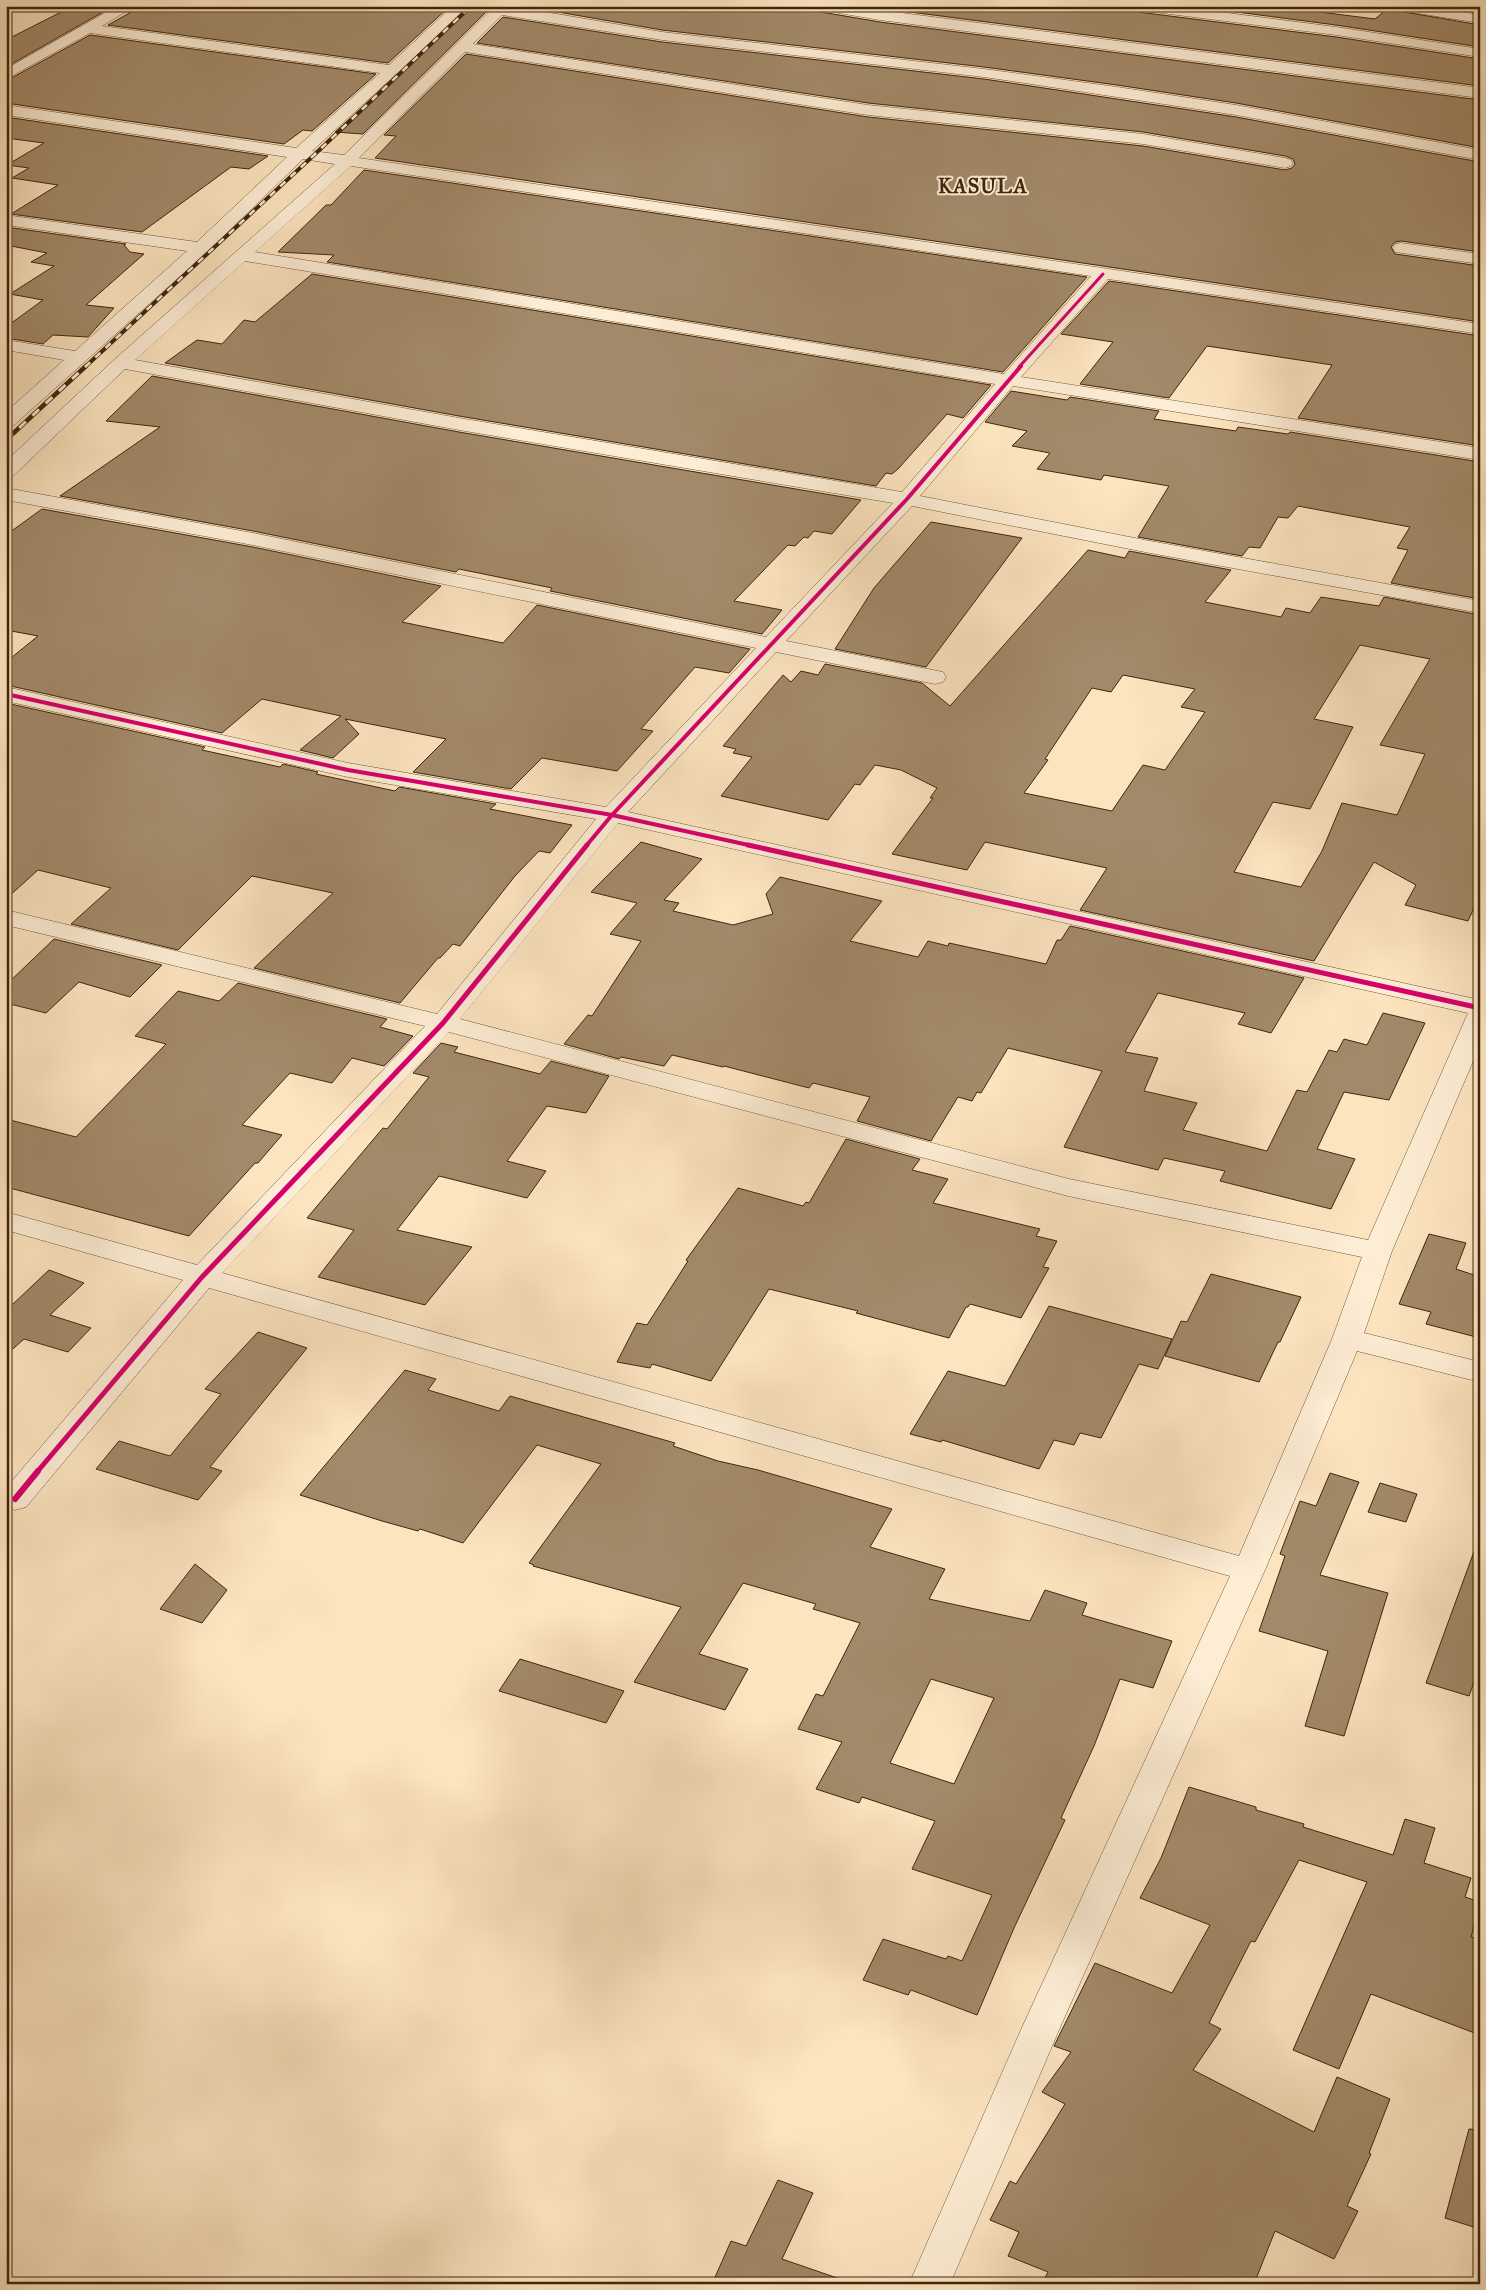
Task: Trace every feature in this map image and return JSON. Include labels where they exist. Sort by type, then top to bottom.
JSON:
[{"type":"street","points":[[6,75],[128,6]]},
{"type":"street","points":[[6,422],[201,248],[298,154],[394,70],[462,6]]},
{"type":"street","points":[[822,6],[880,16],[1480,93]]},
{"type":"street","points":[[1138,6],[1336,31],[1480,53]]},
{"type":"street","points":[[1397,6],[1480,20]]},
{"type":"street","points":[[6,472],[240,254],[347,161],[502,8],[672,37],[984,73],[1117,92],[1236,110],[1480,155]]},
{"type":"street","points":[[90,29],[394,70]]},
{"type":"street","points":[[461,47],[868,110],[1143,138],[1285,163]]},
{"type":"street","points":[[6,110],[1480,329]]},
{"type":"street","points":[[6,220],[201,248]]},
{"type":"street","points":[[1401,248],[1480,260]]},
{"type":"street","points":[[240,254],[1008,380],[1480,454]]},
{"type":"street","points":[[16,1499],[202,1277],[443,1023],[612,815],[907,499],[1008,380],[1103,274]]},
{"type":"street","points":[[6,345],[77,357]]},
{"type":"street","points":[[121,363],[468,425],[907,499],[1150,547],[1480,607]]},
{"type":"street","points":[[6,494],[253,539],[537,598],[772,643],[935,677]]},
{"type":"street","points":[[6,694],[348,770],[612,815],[1480,1008]]},
{"type":"street","points":[[6,917],[443,1023],[1068,1187],[1378,1251]]},
{"type":"street","points":[[929,2284],[1043,2023],[1249,1570],[1347,1339],[1378,1251],[1480,1014]]},
{"type":"street","points":[[6,1220],[202,1277],[1249,1570]]},
{"type":"street","points":[[1347,1339],[1480,1372]]},
{"type":"building","points":[[142,6],[450,6],[388,63],[108,25]]},
{"type":"building","points":[[471,6],[492,6],[363,134],[335,132],[400,74]]},
{"type":"building","points":[[523,6],[812,6],[821,12],[880,22],[1480,100],[1480,148],[1236,103],[1117,85],[984,67],[662,30]]},
{"type":"building","points":[[864,6],[1129,6],[1138,12],[1336,37],[1480,59],[1480,86]]},
{"type":"building","points":[[1191,6],[1273,6],[1375,19],[1387,9],[1480,25],[1480,47],[1336,25]]},
{"type":"building","points":[[69,8],[103,12],[6,67],[6,40]]},
{"type":"building","points":[[503,17],[662,42],[984,79],[1236,117],[1480,162],[1480,252],[1401,241],[1395,242],[1391,247],[1395,254],[1480,266],[1480,322],[375,158],[396,136],[384,135],[466,54],[868,117],[1143,146],[1285,170],[1292,168],[1295,164],[1293,159],[1285,156],[1143,132],[868,103],[477,43]]},
{"type":"building","points":[[90,35],[376,74],[312,131],[303,130],[284,144],[6,103],[6,81]]},
{"type":"building","points":[[6,117],[268,156],[249,169],[231,167],[142,232],[11,214],[58,185],[12,178],[29,168],[7,165],[44,143],[6,138]]},
{"type":"building","points":[[364,170],[1087,277],[1003,372],[327,262],[334,255],[278,252],[326,205],[331,205]]},
{"type":"building","points":[[6,227],[126,244],[124,245],[130,252],[144,254],[86,305],[114,308],[88,337],[53,335],[43,344],[6,338],[6,327],[43,300],[10,294],[54,266],[31,262],[47,253],[6,245]]},
{"type":"building","points":[[312,274],[991,385],[963,418],[947,414],[898,469],[892,474],[886,473],[876,486],[459,416],[165,363],[197,340],[222,344],[244,320],[255,322]]},
{"type":"building","points":[[1109,281],[1480,336],[1480,446],[1298,418],[1332,365],[1207,346],[1169,398],[1080,384],[1113,342],[1061,334]]},
{"type":"building","points":[[152,376],[459,432],[861,500],[832,534],[814,531],[808,538],[804,537],[795,546],[788,545],[734,601],[782,610],[762,634],[550,591],[552,588],[459,569],[456,572],[253,531],[60,496],[160,427],[106,421]]},
{"type":"building","points":[[1011,391],[1067,400],[1070,397],[1159,411],[1154,419],[1236,431],[1238,427],[1288,434],[1290,432],[1480,462],[1480,599],[1391,583],[1408,550],[1397,548],[1410,527],[1298,506],[1288,518],[1278,517],[1260,548],[1249,547],[1242,556],[1138,537],[1169,486],[1104,475],[1101,480],[1037,469],[1050,453],[1012,446],[1027,431],[985,422]]},
{"type":"building","points":[[42,509],[253,547],[441,586],[402,622],[503,643],[537,605],[750,649],[729,673],[695,667],[641,729],[653,731],[617,771],[542,758],[511,789],[413,772],[446,739],[345,719],[359,734],[333,758],[300,750],[341,716],[262,699],[222,733],[6,685],[6,662],[38,636],[6,630],[6,535]]},
{"type":"building","points":[[931,522],[1022,538],[926,667],[835,649],[874,588]]},
{"type":"building","points":[[1088,550],[1125,558],[1129,551],[1231,570],[1205,602],[1281,617],[1286,608],[1310,613],[1321,597],[1379,606],[1384,597],[1480,615],[1480,895],[1468,921],[1405,905],[1416,885],[1374,862],[1314,961],[1080,910],[1107,868],[985,842],[967,870],[892,854],[933,798],[930,798],[937,788],[901,770],[875,765],[860,785],[855,784],[828,820],[721,796],[752,757],[733,753],[736,749],[723,746],[783,675],[791,682],[801,671],[818,675],[825,664],[922,683],[950,706]],"holes":[[[1360,645],[1430,659],[1380,745],[1425,754],[1397,815],[1342,803],[1322,851],[1301,887],[1234,872],[1273,802],[1310,809],[1353,727],[1314,719]],[[1123,675],[1195,689],[1181,707],[1205,712],[1165,770],[1143,765],[1112,811],[1024,793],[1048,760],[1045,759],[1092,688],[1111,692]]]},
{"type":"building","points":[[6,703],[205,747],[202,750],[280,767],[283,764],[318,772],[316,774],[395,791],[399,787],[496,804],[490,809],[572,825],[550,853],[539,851],[515,876],[460,946],[453,944],[438,958],[400,1003],[254,968],[333,893],[252,876],[178,950],[71,924],[111,888],[38,870],[6,899]]},
{"type":"building","points":[[641,842],[702,859],[664,900],[679,903],[673,911],[733,925],[773,914],[766,894],[780,877],[882,901],[850,941],[918,957],[928,941],[948,946],[949,943],[1046,964],[1057,940],[1061,940],[1070,926],[1304,978],[1271,1033],[1238,1024],[1245,1013],[1158,993],[1125,1052],[1158,1058],[1144,1091],[1197,1103],[1183,1130],[1267,1151],[1297,1090],[1307,1092],[1329,1050],[1337,1052],[1344,1039],[1367,1045],[1383,1013],[1425,1023],[1389,1100],[1344,1092],[1317,1149],[1355,1159],[1331,1209],[1220,1181],[1225,1171],[1164,1158],[1158,1170],[1064,1147],[1102,1071],[1008,1048],[981,1093],[977,1092],[972,1101],[958,1097],[931,1141],[857,1121],[870,1097],[813,1083],[809,1088],[672,1055],[664,1066],[621,1057],[619,1059],[564,1044],[588,1015],[592,1016],[641,941],[610,934],[637,903],[591,892]]},
{"type":"building","points":[[54,939],[162,965],[130,997],[79,982],[46,1013],[6,1003],[6,985]]},
{"type":"building","points":[[238,983],[387,1019],[380,1027],[413,1036],[384,1066],[352,1058],[332,1083],[290,1073],[242,1125],[282,1135],[189,1236],[6,1187],[6,1119],[76,1137],[166,1044],[135,1036],[178,991],[219,1001]]},
{"type":"building","points":[[441,1043],[458,1047],[454,1052],[540,1074],[551,1061],[609,1076],[586,1113],[547,1106],[507,1161],[546,1171],[527,1198],[439,1176],[397,1230],[472,1247],[425,1305],[318,1277],[354,1230],[307,1218],[383,1128],[387,1129],[429,1077],[413,1073]]},
{"type":"building","points":[[846,1139],[920,1159],[912,1170],[948,1179],[933,1203],[1040,1229],[1036,1236],[1057,1241],[1043,1267],[1049,1268],[1021,1318],[970,1304],[966,1307],[949,1338],[856,1313],[858,1311],[769,1289],[711,1381],[652,1364],[650,1368],[617,1362],[637,1323],[647,1325],[688,1261],[686,1260],[738,1188],[803,1206],[806,1202],[809,1203]]},
{"type":"building","points":[[1429,1234],[1466,1243],[1456,1269],[1480,1277],[1480,1338],[1426,1324],[1431,1312],[1399,1304]]},
{"type":"building","points":[[49,1270],[84,1283],[50,1315],[91,1328],[68,1352],[24,1339],[6,1355],[6,1302],[13,1304]]},
{"type":"building","points":[[1211,1274],[1301,1297],[1259,1382],[1165,1356],[1181,1321],[1187,1322]]},
{"type":"building","points":[[1049,1306],[1172,1339],[1158,1369],[1139,1364],[1101,1438],[1080,1433],[1074,1445],[1054,1440],[1039,1469],[942,1440],[941,1442],[910,1434],[948,1371],[1005,1386]]},
{"type":"building","points":[[258,1332],[307,1348],[210,1467],[222,1471],[198,1500],[96,1469],[119,1441],[170,1456],[221,1394],[205,1389]]},
{"type":"building","points":[[405,1370],[436,1379],[428,1390],[499,1411],[510,1396],[675,1443],[673,1446],[718,1461],[758,1470],[892,1509],[870,1547],[945,1569],[929,1599],[1030,1621],[1045,1590],[1087,1603],[1082,1615],[1172,1641],[1153,1688],[1120,1679],[1094,1746],[1061,1818],[1065,1820],[1014,1928],[977,2015],[911,1990],[908,1995],[863,1980],[883,1939],[946,1959],[948,1956],[962,1961],[992,1895],[912,1869],[935,1821],[862,1797],[859,1803],[816,1789],[842,1742],[798,1729],[816,1694],[823,1696],[860,1623],[813,1609],[816,1604],[743,1583],[699,1654],[748,1669],[725,1710],[634,1682],[681,1607],[533,1566],[529,1563],[601,1464],[537,1445],[463,1543],[420,1529],[418,1531],[382,1521],[300,1495]],"holes":[[[931,1679],[994,1698],[954,1784],[890,1763]]]},
{"type":"building","points":[[1330,1473],[1359,1482],[1320,1575],[1388,1593],[1344,1736],[1305,1726],[1328,1651],[1259,1631],[1285,1556],[1280,1554],[1300,1501],[1316,1506]]},
{"type":"building","points":[[1380,1483],[1417,1494],[1406,1522],[1368,1512]]},
{"type":"building","points":[[1476,1546],[1480,1547],[1480,1666],[1469,1696],[1426,1683]]},
{"type":"building","points":[[195,1564],[227,1590],[202,1623],[160,1609]]},
{"type":"building","points":[[520,1659],[624,1691],[606,1723],[499,1691]]},
{"type":"building","points":[[1189,1787],[1256,1807],[1256,1810],[1304,1824],[1303,1827],[1393,1855],[1405,1819],[1435,1828],[1424,1863],[1471,1878],[1465,1897],[1480,1902],[1471,1937],[1480,1939],[1480,2035],[1371,1994],[1339,2069],[1293,2050],[1367,1882],[1299,1860],[1255,1942],[1251,1941],[1209,2023],[1221,2029],[1193,2070],[1314,2132],[1337,2077],[1390,2099],[1369,2153],[1371,2154],[1347,2206],[1358,2211],[1334,2259],[1275,2231],[1254,2284],[1042,2284],[1048,2272],[1008,2256],[1019,2232],[990,2220],[1010,2181],[1016,2184],[1065,2104],[1042,2092],[1071,2052],[1054,2046],[1095,1963],[1172,1993],[1210,1925],[1140,1898],[1161,1858]]},
{"type":"building","points":[[1469,2129],[1480,2130],[1480,2229],[1445,2218]]},
{"type":"building","points":[[778,2180],[813,2193],[782,2259],[840,2279],[839,2284],[712,2284],[731,2241],[746,2246]]},
{"type":"railway","points":[[85,367],[313,156],[471,6]]},
{"type":"railway","points":[[6,440],[86,366]]},
{"type":"cycle path","points":[[15,1499],[202,1277],[443,1023],[612,815],[907,499],[1008,380],[1103,274]]},
{"type":"cycle path","points":[[6,694],[348,770],[612,815],[1480,1008]]},
{"type":"district","name":"KASULA","points":[[983,186]]}]
